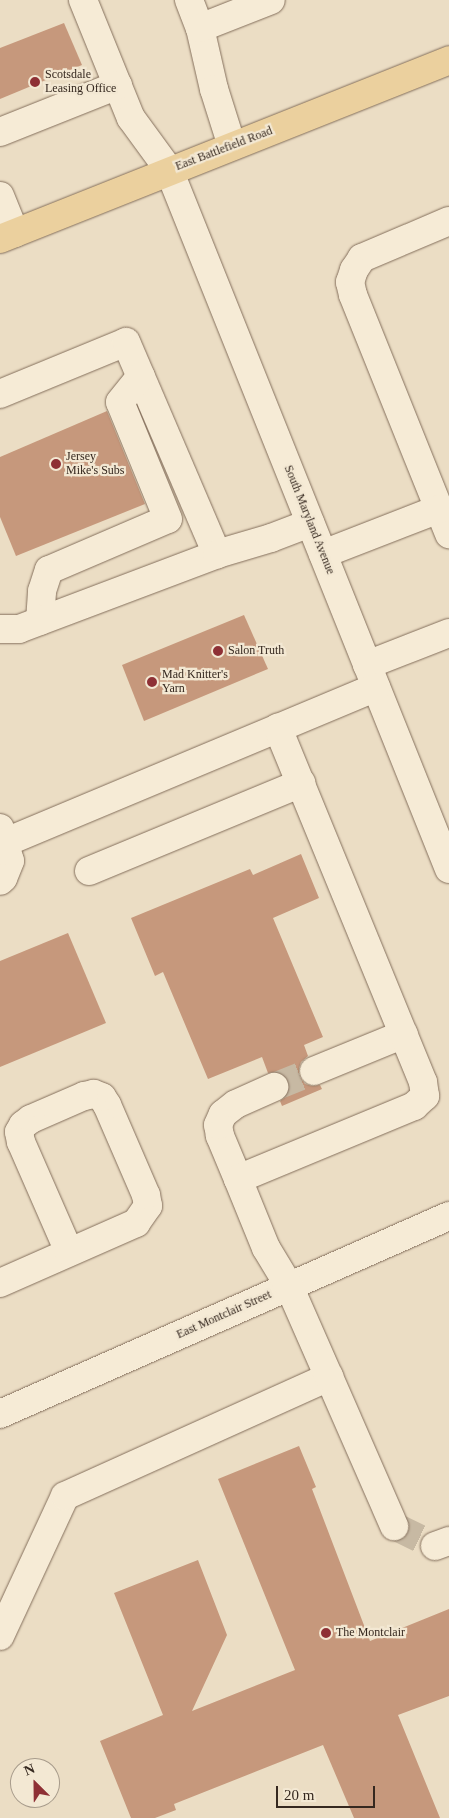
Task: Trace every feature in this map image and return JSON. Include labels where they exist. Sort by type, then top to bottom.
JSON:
[{"type":"main road","name":"East Battlefield Road","points":[[7,236],[449,60]]},
{"type":"street","name":"South Maryland Avenue","points":[[83,0],[131,118],[169,170],[449,869]]},
{"type":"street","points":[[189,0],[200,28],[214,89],[232,146]]},
{"type":"street","points":[[200,28],[271,0]]},
{"type":"street","points":[[0,132],[118,85]]},
{"type":"street","points":[[0,196],[7,236]]},
{"type":"street","points":[[449,221],[362,258],[354,270],[350,282],[353,295],[449,534]]},
{"type":"street","points":[[0,394],[126,342],[216,554]]},
{"type":"street","points":[[40,621],[42,590],[49,570],[168,519],[120,402],[140,376]]},
{"type":"street","points":[[323,554],[439,509]]},
{"type":"street","points":[[0,629],[19,629],[216,554],[271,538],[310,523]]},
{"type":"street","points":[[0,880],[3,878],[10,861],[3,835],[278,728],[449,633]]},
{"type":"street","points":[[238,1178],[414,1106],[425,1096],[423,1082],[404,1034],[278,728]]},
{"type":"street","points":[[89,871],[301,783]]},
{"type":"street","points":[[314,1070],[404,1034]]},
{"type":"street","points":[[274,1087],[236,1104],[223,1114],[218,1124],[220,1136],[266,1248],[290,1286],[394,1526]]},
{"type":"street","points":[[0,1283],[136,1223],[148,1206],[146,1195],[108,1105],[102,1097],[94,1094],[84,1096],[31,1119],[23,1125],[20,1132],[21,1142],[69,1252]]},
{"type":"street","name":"East Montclair Street","points":[[0,1414],[449,1216]]},
{"type":"street","points":[[0,1636],[65,1496],[329,1377]]},
{"type":"building","points":[[64,23],[82,65],[0,99],[0,48]]},
{"type":"building","points":[[107,411],[145,504],[16,556],[0,517],[0,457]]},
{"type":"building","points":[[244,615],[268,669],[144,721],[122,665]]},
{"type":"building","points":[[301,854],[319,898],[273,918],[323,1037],[304,1045],[308,1056],[301,1062],[299,1076],[305,1084],[312,1086],[320,1085],[322,1089],[282,1106],[280,1101],[287,1096],[289,1089],[288,1081],[283,1074],[276,1072],[268,1073],[262,1057],[208,1079],[163,972],[155,976],[131,918],[250,869],[253,875]]},
{"type":"building","points":[[68,933],[106,1023],[0,1067],[0,961]]},
{"type":"building","name":"The Montclair","points":[[299,1446],[316,1487],[312,1489],[370,1641],[449,1609],[449,1696],[398,1715],[440,1818],[354,1818],[323,1745],[174,1804],[176,1810],[155,1818],[131,1818],[100,1741],[163,1715],[114,1593],[198,1560],[227,1635],[192,1711],[295,1670],[218,1479]]},
{"type":"tunnel","points":[[274,1087],[314,1071]]},
{"type":"tunnel","points":[[394,1526],[435,1546]]},
{"type":"place","name":"Scotsdale Leasing Office","points":[[35,82]]},
{"type":"place","name":"Jersey Mike's Subs","points":[[56,464]]},
{"type":"place","name":"Salon Truth","points":[[218,651]]},
{"type":"place","name":"Mad Knitter's Yarn","points":[[152,682]]},
{"type":"place","name":"The Montclair","points":[[326,1633]]}]
